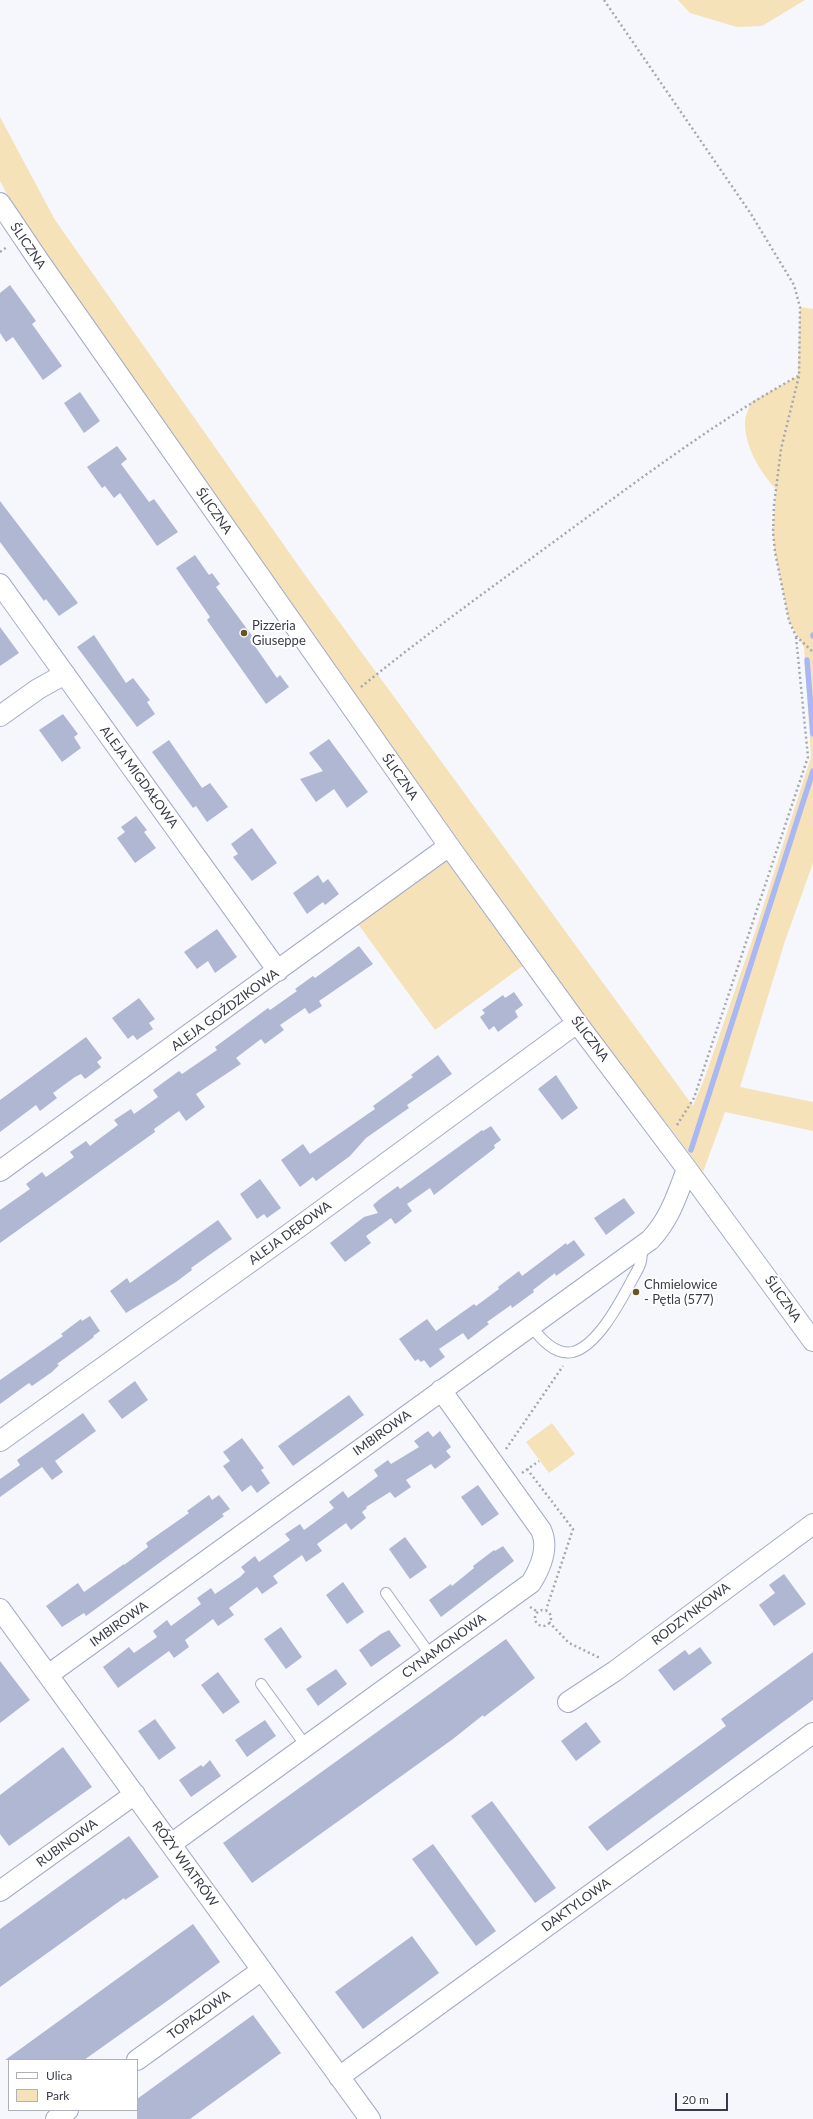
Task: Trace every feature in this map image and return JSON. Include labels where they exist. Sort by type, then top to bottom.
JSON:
[{"type":"street","name":"ŚLICZNA","points":[[0,203],[7,231],[346,699],[449,846],[577,1024],[688,1169],[813,1341]]},
{"type":"street","name":"ALEJA MIGDAŁOWA","points":[[0,584],[278,971]]},
{"type":"street","points":[[0,716],[38,689],[65,674]]},
{"type":"street","name":"ALEJA GOŹDZIKOWA","points":[[0,1171],[449,846]]},
{"type":"street","name":"ALEJA DĘBOWA","points":[[0,1441],[299,1227],[577,1024]]},
{"type":"street","name":"IMBIROWA","points":[[48,1675],[642,1245],[665,1222],[688,1169]]},
{"type":"street","name":"CYNAMONOWA","points":[[171,1844],[531,1583],[545,1550],[545,1539],[541,1530],[441,1390]]},
{"type":"street","name":"RODZYNKOWA","points":[[568,1702],[615,1671],[813,1524]]},
{"type":"street","name":"RÓŻY WIATRÓW","points":[[2,1616],[48,1675],[370,2119]]},
{"type":"street","name":"DAKTYLOWA","points":[[339,2077],[813,1733]]},
{"type":"street","name":"RUBINOWA","points":[[0,1891],[135,1794]]},
{"type":"street","name":"TOPAZOWA","points":[[138,2059],[262,1970]]},
{"type":"street","points":[[56,2119],[67,2111]]},
{"type":"lane","points":[[531,1326],[542,1340],[556,1350],[572,1352],[588,1343],[611,1318],[641,1262],[642,1245]]},
{"type":"lane","points":[[386,1593],[431,1656]]},
{"type":"lane","points":[[261,1684],[306,1746]]},
{"type":"path","points":[[604,0],[751,214],[794,285],[800,307],[798,376],[781,449],[774,505],[773,532],[776,559],[788,614],[796,636],[808,757],[694,1098],[682,1119],[665,1140]]},
{"type":"path","points":[[346,699],[416,643],[668,459],[751,402],[798,376]]},
{"type":"path","points":[[796,636],[813,652]]},
{"type":"path","points":[[496,1465],[572,1352]]},
{"type":"path","points":[[543,1610],[549,1613],[551,1616],[549,1622],[546,1625],[539,1624],[535,1618],[538,1612],[543,1610]]},
{"type":"path","points":[[549,1622],[569,1643],[606,1662],[615,1671]]},
{"type":"green space","points":[[678,0],[805,0],[762,26],[737,27],[690,13]]},
{"type":"green space","points":[[0,117],[55,220],[305,575],[693,1106],[705,1077],[755,932],[811,757],[804,647],[789,621],[775,552],[773,532],[776,489],[764,475],[754,459],[748,441],[745,423],[746,415],[751,402],[798,376],[800,307],[813,309],[813,863],[785,941],[740,1087],[813,1102],[813,1131],[725,1112],[703,1172],[668,1125],[632,1083],[197,475],[31,238],[0,181]]},
{"type":"green space","points":[[448,858],[524,965],[435,1030],[358,924]]},
{"type":"green space","points":[[552,1423],[575,1454],[549,1473],[526,1442]]},
{"type":"building","points":[[10,285],[36,321],[32,324],[62,366],[43,380],[13,337],[6,342],[0,333],[0,293]]},
{"type":"building","points":[[80,392],[100,421],[84,433],[64,403]]},
{"type":"building","points":[[117,446],[127,459],[121,464],[149,502],[154,499],[178,532],[157,546],[120,493],[114,498],[105,486],[102,488],[87,467]]},
{"type":"building","points":[[0,501],[78,603],[59,616],[46,599],[44,601],[0,542]]},
{"type":"building","points":[[195,555],[209,575],[212,573],[220,584],[216,587],[253,637],[250,639],[277,678],[280,675],[289,687],[266,704],[207,620],[210,617],[176,568]]},
{"type":"building","points":[[0,627],[19,653],[0,666]]},
{"type":"building","points":[[94,635],[126,683],[133,678],[150,700],[147,702],[155,714],[137,727],[77,647]]},
{"type":"building","points":[[63,714],[78,734],[74,737],[81,748],[62,762],[39,730]]},
{"type":"building","points":[[329,739],[368,792],[347,808],[334,789],[316,802],[300,779],[323,771],[309,753]]},
{"type":"building","points":[[169,740],[202,788],[210,783],[228,807],[207,822],[196,806],[193,808],[152,752]]},
{"type":"building","points":[[136,816],[147,830],[144,832],[156,848],[135,863],[117,838],[125,832],[121,827]]},
{"type":"building","points":[[252,828],[277,863],[252,881],[233,857],[238,854],[231,844]]},
{"type":"building","points":[[318,875],[323,883],[328,879],[339,894],[325,905],[323,902],[307,914],[293,893]]},
{"type":"building","points":[[217,929],[237,957],[215,973],[208,961],[197,969],[184,952]]},
{"type":"building","points":[[359,946],[373,964],[319,1001],[322,1006],[309,1014],[305,1008],[280,1025],[284,1030],[265,1044],[261,1039],[236,1058],[241,1064],[196,1094],[205,1107],[186,1121],[179,1111],[154,1129],[155,1132],[0,1243],[0,1210],[30,1189],[26,1184],[42,1172],[46,1177],[74,1157],[70,1152],[86,1141],[90,1146],[118,1125],[114,1120],[131,1109],[134,1114],[158,1097],[153,1090],[179,1071],[182,1074],[217,1050],[215,1047],[268,1008],[270,1010],[297,991],[295,989],[313,976],[315,978]]},
{"type":"building","points":[[514,992],[523,1005],[515,1011],[518,1017],[498,1032],[494,1026],[489,1030],[480,1017],[485,1013],[482,1010],[503,995],[505,998]]},
{"type":"building","points":[[139,998],[155,1019],[149,1023],[153,1029],[137,1040],[133,1035],[128,1039],[112,1018]]},
{"type":"building","points":[[86,1037],[102,1058],[97,1062],[101,1067],[85,1079],[81,1074],[75,1077],[53,1093],[57,1098],[40,1111],[36,1105],[0,1132],[0,1100]]},
{"type":"building","points":[[438,1055],[452,1074],[407,1105],[409,1108],[366,1138],[350,1156],[316,1181],[313,1177],[300,1187],[281,1160],[303,1144],[310,1154],[375,1109],[373,1106],[413,1077],[411,1075]]},
{"type":"building","points":[[556,1075],[578,1108],[562,1120],[538,1089]]},
{"type":"building","points":[[491,1126],[501,1140],[494,1145],[495,1148],[434,1195],[430,1188],[407,1204],[412,1211],[395,1224],[391,1218],[366,1236],[371,1243],[345,1262],[330,1243],[364,1217],[378,1213],[373,1205],[380,1199],[398,1186],[400,1189],[482,1130],[483,1131]]},
{"type":"building","points":[[260,1179],[281,1208],[267,1218],[264,1214],[257,1219],[240,1194]]},
{"type":"building","points":[[624,1198],[635,1213],[606,1235],[594,1218]]},
{"type":"building","points":[[218,1220],[232,1239],[191,1268],[192,1270],[176,1282],[126,1313],[110,1291],[127,1278],[130,1283]]},
{"type":"building","points":[[574,1240],[585,1255],[556,1276],[555,1273],[533,1290],[534,1292],[512,1308],[511,1305],[487,1322],[489,1324],[468,1340],[463,1333],[439,1349],[445,1357],[430,1368],[424,1360],[421,1362],[418,1359],[415,1361],[399,1339],[427,1319],[436,1331],[474,1304],[476,1306],[499,1289],[498,1287],[519,1271],[522,1276],[566,1243],[567,1245]]},
{"type":"building","points":[[90,1316],[100,1331],[93,1336],[94,1337],[57,1364],[59,1365],[52,1372],[32,1386],[29,1383],[0,1404],[0,1380],[63,1336],[61,1334],[81,1319],[82,1321]]},
{"type":"building","points":[[135,1381],[148,1400],[122,1419],[108,1401]]},
{"type":"building","points":[[349,1395],[364,1415],[293,1466],[278,1446]]},
{"type":"building","points":[[83,1413],[96,1431],[55,1461],[63,1472],[52,1480],[42,1467],[0,1497],[0,1479],[20,1465],[17,1460]]},
{"type":"building","points":[[428,1431],[433,1437],[440,1431],[451,1447],[446,1451],[451,1457],[435,1469],[431,1464],[406,1480],[411,1487],[395,1498],[390,1492],[366,1507],[367,1508],[362,1512],[366,1518],[351,1530],[346,1523],[317,1544],[322,1551],[306,1562],[302,1555],[273,1576],[278,1583],[262,1594],[257,1587],[229,1608],[234,1615],[218,1626],[213,1619],[185,1640],[189,1647],[174,1658],[169,1651],[118,1688],[103,1667],[129,1647],[134,1653],[157,1637],[153,1631],[167,1620],[171,1626],[201,1604],[197,1598],[211,1588],[215,1594],[240,1577],[245,1572],[241,1567],[255,1556],[259,1562],[290,1540],[285,1534],[300,1524],[304,1530],[334,1508],[329,1502],[343,1491],[348,1498],[378,1476],[374,1470],[388,1460],[391,1464],[419,1447],[414,1441]]},
{"type":"building","points":[[242,1438],[264,1468],[261,1470],[270,1483],[257,1493],[251,1485],[242,1492],[223,1466],[230,1461],[223,1452]]},
{"type":"building","points":[[478,1485],[499,1514],[482,1526],[461,1497]]},
{"type":"building","points":[[209,1495],[212,1500],[219,1495],[230,1509],[222,1514],[224,1516],[86,1616],[84,1613],[62,1627],[46,1606],[78,1583],[84,1592],[124,1565],[148,1547],[146,1543],[189,1513],[187,1511]]},
{"type":"building","points":[[405,1537],[427,1567],[410,1579],[389,1549]]},
{"type":"building","points":[[503,1546],[514,1561],[441,1617],[429,1600],[451,1584],[452,1586],[474,1568],[473,1566],[494,1550],[495,1551]]},
{"type":"building","points":[[784,1574],[806,1604],[774,1626],[759,1605],[775,1593],[769,1585]]},
{"type":"building","points":[[343,1582],[364,1612],[347,1624],[326,1595]]},
{"type":"building","points":[[281,1627],[302,1657],[286,1669],[264,1639]]},
{"type":"building","points":[[389,1630],[401,1646],[371,1667],[359,1650]]},
{"type":"building","points":[[506,1639],[535,1678],[484,1717],[483,1715],[453,1739],[252,1883],[223,1843]]},
{"type":"building","points":[[700,1647],[712,1663],[674,1691],[658,1670],[685,1650],[689,1655]]},
{"type":"building","points":[[813,1652],[813,1700],[607,1851],[588,1827],[726,1726],[721,1719]]},
{"type":"building","points":[[0,1661],[30,1700],[0,1723]]},
{"type":"building","points":[[336,1669],[347,1684],[318,1706],[306,1689]]},
{"type":"building","points":[[218,1672],[240,1702],[223,1714],[201,1685]]},
{"type":"building","points":[[155,1719],[176,1748],[159,1760],[138,1731]]},
{"type":"building","points":[[265,1720],[276,1736],[247,1757],[235,1740]]},
{"type":"building","points":[[586,1722],[601,1742],[576,1761],[561,1741]]},
{"type":"building","points":[[63,1747],[92,1787],[9,1846],[0,1834],[0,1795]]},
{"type":"building","points":[[210,1760],[221,1776],[191,1797],[179,1780],[201,1765],[203,1767]]},
{"type":"building","points":[[492,1801],[556,1888],[535,1903],[471,1816]]},
{"type":"building","points":[[129,1836],[159,1877],[125,1900],[124,1898],[0,1987],[0,1929]]},
{"type":"building","points":[[433,1844],[496,1931],[476,1946],[412,1859]]},
{"type":"building","points":[[193,1924],[220,1962],[85,2059],[5,2060]]},
{"type":"building","points":[[412,1936],[439,1973],[363,2029],[335,1992]]},
{"type":"building","points":[[253,2015],[281,2053],[190,2119],[137,2119],[138,2098]]},
{"type":"waterway","points":[[807,660],[813,734]]},
{"type":"waterway","points":[[691,1150],[813,771]]},
{"type":"place","name":"Pizzeria Giuseppe","points":[[244,633]]},
{"type":"place","name":"Chmielowice - Pętla (577)","points":[[636,1292]]}]
